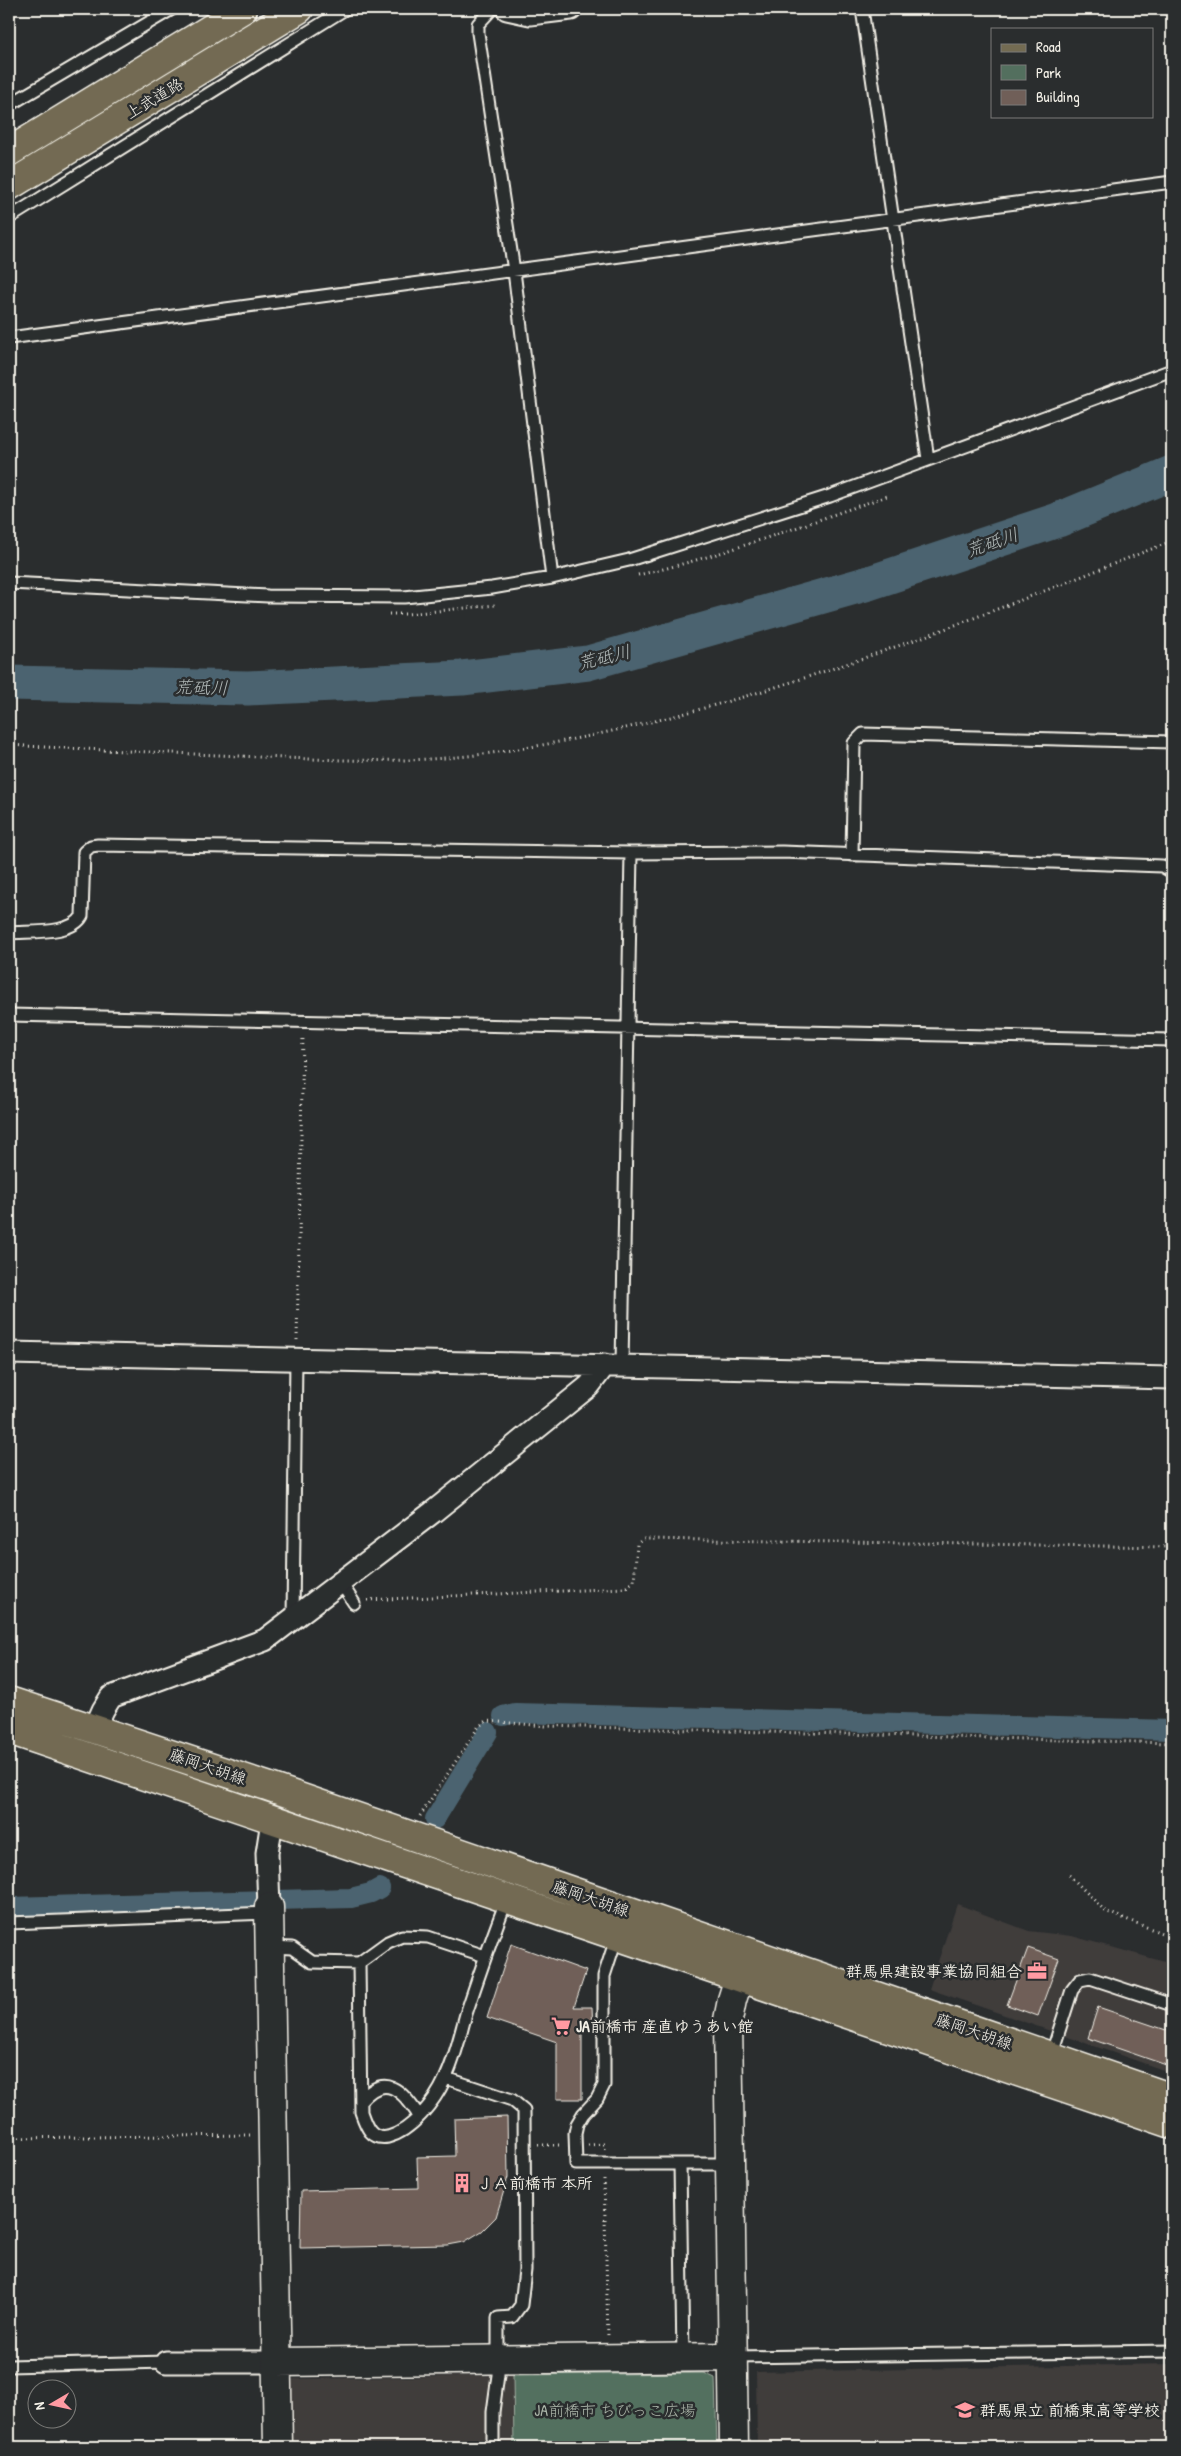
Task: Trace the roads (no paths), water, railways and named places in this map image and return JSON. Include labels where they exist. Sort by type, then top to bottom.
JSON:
[{"type":"main road","name":"上武道路","points":[[9,152],[243,9]]},
{"type":"main road","name":"上武道路","points":[[9,186],[299,9]]},
{"type":"main road","name":"藤岡大胡線","points":[[9,1701],[95,1728],[1172,2098]]},
{"type":"main road","name":"藤岡大胡線","points":[[9,1730],[272,1821],[1172,2124]]},
{"type":"street","points":[[507,9],[530,14],[571,9]]},
{"type":"street","points":[[9,1353],[1172,1378]]},
{"type":"street","points":[[95,1728],[102,1710],[111,1697],[265,1640],[341,1583],[614,1365]]},
{"type":"street","points":[[272,1821],[267,1853],[271,1947],[278,2447]]},
{"type":"street","points":[[734,2447],[731,2357],[728,2020],[738,1977],[748,1952]]},
{"type":"street","points":[[166,2362],[731,2357]]},
{"type":"lane","points":[[9,104],[172,9]]},
{"type":"lane","points":[[9,218],[344,9]]},
{"type":"lane","points":[[492,9],[478,24],[478,34],[514,271],[552,578]]},
{"type":"lane","points":[[862,9],[928,459]]},
{"type":"lane","points":[[9,338],[1172,182]]},
{"type":"lane","points":[[9,583],[268,596],[404,597],[492,588],[552,578],[629,560],[830,496],[1172,370]]},
{"type":"lane","points":[[852,855],[854,743],[863,734],[1172,742]]},
{"type":"lane","points":[[9,933],[66,929],[78,924],[82,916],[84,852],[91,846],[98,845],[631,853],[782,852],[1162,866],[1172,872]]},
{"type":"lane","points":[[614,1365],[629,1028],[631,853]]},
{"type":"lane","points":[[9,1015],[1172,1040]]},
{"type":"lane","points":[[293,1619],[296,1358]]},
{"type":"lane","points":[[341,1583],[354,1603]]},
{"type":"lane","points":[[359,1963],[361,2112],[367,2128],[373,2136],[396,2135],[419,2116],[434,2098],[446,2078],[485,1956],[507,1899]]},
{"type":"lane","points":[[9,1923],[269,1904]]},
{"type":"lane","points":[[271,1947],[292,1948],[312,1962],[359,1963],[388,1942],[402,1936],[428,1938],[485,1956]]},
{"type":"lane","points":[[617,1936],[604,1976],[604,2085],[597,2099],[583,2114],[577,2124],[576,2164],[729,2164]]},
{"type":"lane","points":[[1051,2058],[1072,1990],[1080,1980],[1090,1978],[1172,2005]]},
{"type":"lane","points":[[446,2078],[512,2100],[524,2110],[525,2270],[521,2305],[512,2317],[498,2318],[498,2360],[493,2412],[493,2447]]},
{"type":"lane","points":[[361,2101],[370,2090],[383,2086],[397,2089],[408,2098],[419,2116]]},
{"type":"lane","points":[[680,2164],[683,2358]]},
{"type":"lane","points":[[731,2357],[1172,2351]]},
{"type":"lane","points":[[9,2366],[166,2362]]},
{"type":"waterway","name":"荒砥川","points":[[9,683],[248,688],[462,678],[588,663],[869,583],[1058,520],[1172,473]]},
{"type":"waterway","points":[[503,1716],[515,1713],[1172,1730]]},
{"type":"waterway","points":[[435,1819],[488,1732]]},
{"type":"waterway","points":[[9,1907],[351,1898],[371,1893],[380,1888]]},
{"type":"place","name":"群馬県建設事業協同組合","points":[[1037,1971]]},
{"type":"place","name":"JA前橋市 産直ゆうあい館","points":[[561,2026]]},
{"type":"place","name":"ＪＡ前橋市 本所","points":[[462,2183]]},
{"type":"place","name":"群馬県立 前橋東高等学校","points":[[965,2410]]},
{"type":"park label","name":"JA前橋市 ちびっこ広場","points":[[615,2410]]}]
